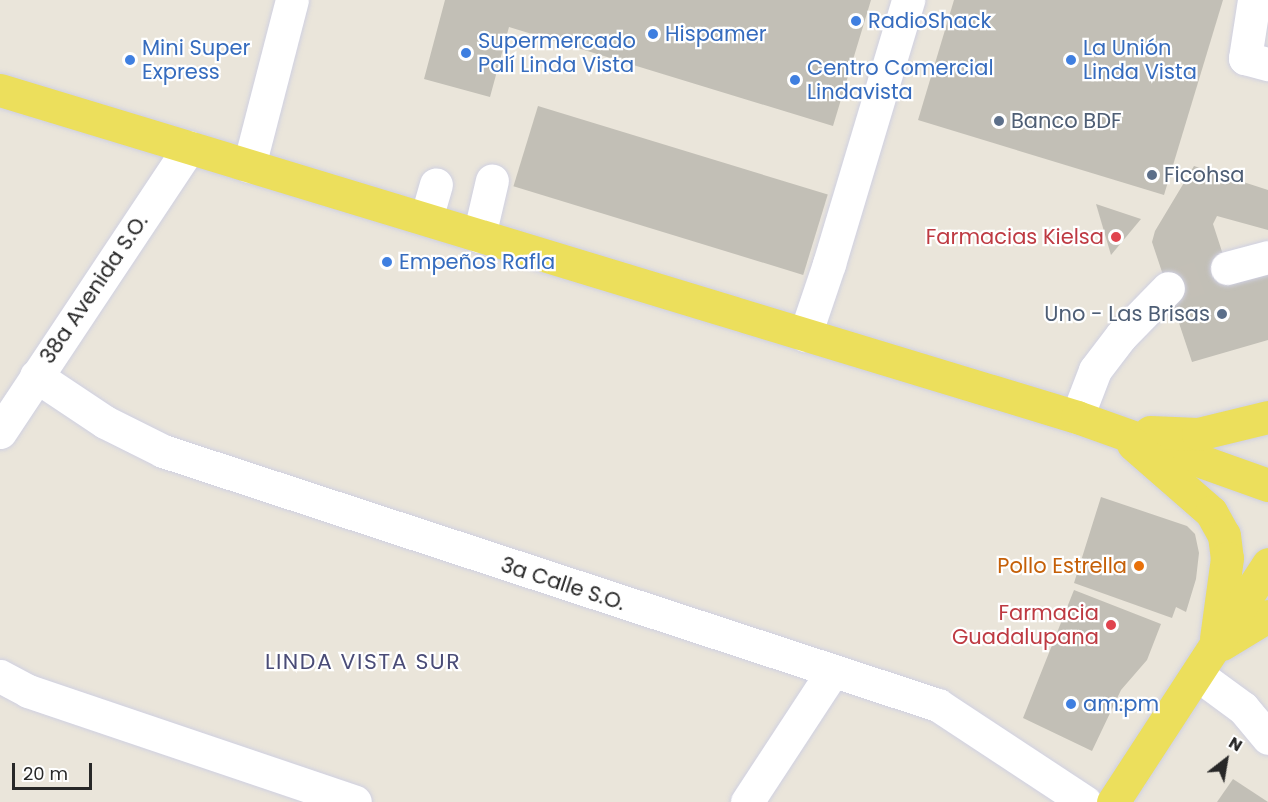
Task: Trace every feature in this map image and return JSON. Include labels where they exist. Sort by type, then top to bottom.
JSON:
[{"type":"main road","points":[[0,90],[1077,417],[1268,485]]},
{"type":"main road","points":[[1118,430],[1198,434],[1268,417]]},
{"type":"main road","points":[[1118,430],[1210,512],[1224,535],[1227,558],[1206,662]]},
{"type":"main road","points":[[1113,802],[1268,564]]},
{"type":"main road","points":[[1206,662],[1268,616]]},
{"type":"street","points":[[249,166],[292,0]]},
{"type":"street","points":[[805,335],[832,254],[908,0]]},
{"type":"street","points":[[1254,0],[1245,58],[1268,64]]},
{"type":"street","name":"38a Avenida S.O.","points":[[0,432],[189,147]]},
{"type":"street","points":[[479,236],[492,180]]},
{"type":"street","points":[[426,219],[436,184]]},
{"type":"street","points":[[1227,268],[1268,257]]},
{"type":"street","points":[[1077,417],[1095,370],[1121,336],[1168,288]]},
{"type":"street","name":"3a Calle S.O.","points":[[36,376],[105,422],[163,452],[938,705],[1085,802]]},
{"type":"street","points":[[1206,662],[1268,738]]},
{"type":"street","points":[[747,802],[832,672]]},
{"type":"street","points":[[0,676],[28,691],[355,802]]},
{"type":"building","points":[[445,0],[871,0],[833,126],[509,27],[490,97],[424,79]]},
{"type":"building","name":"La Unión Linda Vista","points":[[954,0],[1223,0],[1164,195],[918,120]]},
{"type":"building","points":[[538,106],[828,195],[803,275],[513,186]]},
{"type":"building","name":"Uno - Las Brisas","points":[[1194,166],[1268,190],[1268,230],[1217,216],[1213,224],[1229,273],[1268,263],[1268,340],[1192,362],[1152,242],[1155,231]]},
{"type":"building","name":"Farmacias Kielsa","points":[[1096,204],[1141,219],[1111,255]]},
{"type":"building","name":"Pollo Estrella","points":[[1101,497],[1187,526],[1195,534],[1199,553],[1196,579],[1186,612],[1176,607],[1172,618],[1074,583]]},
{"type":"building","points":[[1074,590],[1161,624],[1147,660],[1121,690],[1092,751],[1023,718]]},
{"type":"building","points":[[1233,779],[1268,802],[1217,802]]},
{"type":"tunnel","points":[[1168,288],[1227,268]]},
{"type":"place","name":"RadioShack","points":[[856,21]]},
{"type":"place","name":"Hispamer","points":[[653,34]]},
{"type":"place","name":"Supermercado Palí Linda Vista","points":[[466,53]]},
{"type":"place","name":"Mini Super Express","points":[[130,60]]},
{"type":"place","name":"La Unión Linda Vista","points":[[1071,60]]},
{"type":"place","name":"Centro Comercial Lindavista","points":[[795,80]]},
{"type":"place","name":"Banco BDF","points":[[999,121]]},
{"type":"place","name":"Ficohsa","points":[[1152,175]]},
{"type":"place","name":"Farmacias Kielsa","points":[[1116,237]]},
{"type":"place","name":"Empeños Rafla","points":[[387,262]]},
{"type":"place","name":"Uno - Las Brisas","points":[[1222,314]]},
{"type":"place","name":"Pollo Estrella","points":[[1139,566]]},
{"type":"place","name":"Farmacia Guadalupana","points":[[1111,625]]},
{"type":"place","name":"am:pm","points":[[1071,704]]},
{"type":"district","name":"LINDA VISTA SUR","points":[[363,662]]}]
